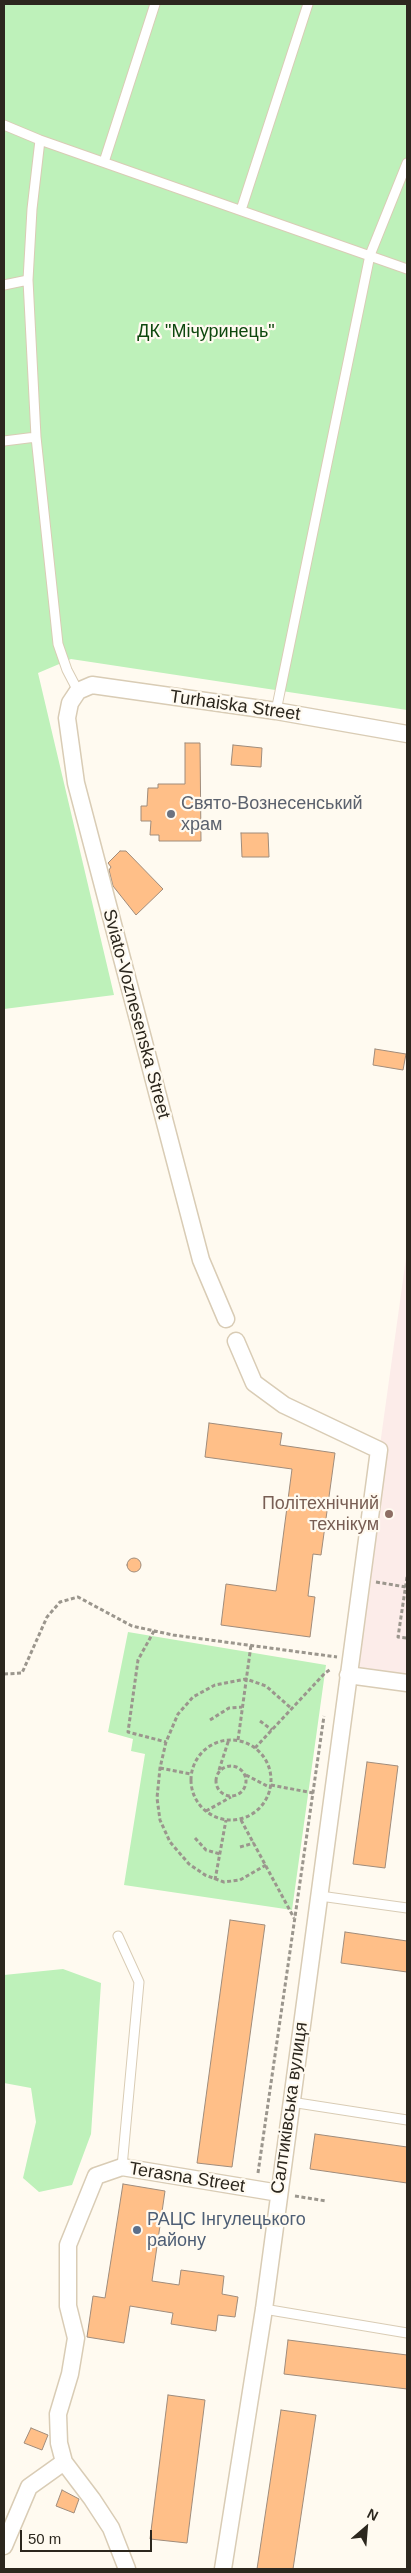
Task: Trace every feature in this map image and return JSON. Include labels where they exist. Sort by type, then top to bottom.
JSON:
[{"type":"street","name":"Turhaiska Street","points":[[74,697],[92,685],[276,711],[407,734]]},
{"type":"street","name":"Sviato-Voznesenska Street","points":[[74,697],[67,718],[76,782],[201,1260],[226,1319]]},
{"type":"street","points":[[236,1341],[254,1383],[284,1405],[379,1450],[349,1667],[407,1683]]},
{"type":"street","name":"Салтиківська вулиця","points":[[223,2569],[264,2309],[349,1667]]},
{"type":"street","name":"Terasna Street","points":[[127,2569],[111,2528],[92,2498],[64,2462],[59,2443],[58,2414],[70,2374],[76,2338],[68,2306],[68,2245],[96,2176],[122,2167],[279,2193]]},
{"type":"street","points":[[4,2546],[29,2487],[64,2462]]},
{"type":"lane","points":[[104,162],[155,4]]},
{"type":"lane","points":[[241,210],[308,4]]},
{"type":"lane","points":[[4,125],[40,140],[407,269]]},
{"type":"lane","points":[[40,140],[32,209],[28,280],[36,437],[58,644],[74,697]]},
{"type":"lane","points":[[276,711],[370,256],[407,163]]},
{"type":"lane","points":[[4,285],[28,280]]},
{"type":"lane","points":[[4,441],[36,437]]},
{"type":"lane","points":[[320,1896],[407,1908]]},
{"type":"lane","points":[[118,1936],[139,1982],[122,2167]]},
{"type":"lane","points":[[291,2102],[407,2120]]},
{"type":"lane","points":[[264,2309],[407,2333]]},
{"type":"path","points":[[407,1577],[398,1636],[407,1638]]},
{"type":"path","points":[[361,1579],[406,1587]]},
{"type":"path","points":[[4,1674],[22,1674],[47,1617],[60,1602],[78,1598],[132,1626],[154,1631],[333,1656],[349,1667]]},
{"type":"path","points":[[154,1631],[138,1660],[128,1732],[166,1742]]},
{"type":"path","points":[[238,1740],[251,1645]]},
{"type":"path","points":[[330,1678],[333,1656]]},
{"type":"path","points":[[255,1748],[331,1669]]},
{"type":"path","points":[[266,1866],[240,1880],[224,1882],[215,1880],[189,1864],[170,1842],[160,1820],[157,1798],[160,1768],[166,1742],[178,1714],[193,1696],[216,1685],[246,1679],[266,1686],[292,1709]]},
{"type":"path","points":[[210,1720],[229,1708],[242,1707]]},
{"type":"path","points":[[256,2189],[326,1707]]},
{"type":"path","points":[[260,1721],[272,1730]]},
{"type":"path","points":[[229,1739],[216,1777],[219,1791],[232,1797]]},
{"type":"path","points":[[229,1739],[238,1740],[255,1748],[264,1755],[269,1767],[271,1787],[265,1802],[257,1812],[241,1820],[226,1820],[205,1811],[194,1797],[191,1788],[191,1774],[198,1757],[204,1750],[221,1740],[229,1739]]},
{"type":"path","points":[[219,1771],[228,1766],[238,1767],[245,1774],[271,1787],[313,1793]]},
{"type":"path","points":[[160,1768],[191,1774]]},
{"type":"path","points":[[205,1811],[245,1789],[245,1774]]},
{"type":"path","points":[[215,1880],[226,1820]]},
{"type":"path","points":[[241,1820],[295,1920]]},
{"type":"path","points":[[195,1838],[206,1850],[220,1854]]},
{"type":"path","points":[[240,1847],[254,1844]]},
{"type":"path","points":[[279,2193],[326,2201]]},
{"type":"shaded area","name":"Політехнічний технікум","points":[[407,1251],[407,1683],[348,1675]]},
{"type":"green space","name":"ДК \"Мічуринець\"","points":[[4,4],[407,4],[407,710],[71,659],[38,673],[114,995],[4,1009]]},
{"type":"green space","points":[[128,1632],[326,1665],[292,1910],[124,1885],[145,1754],[131,1751],[133,1739],[108,1732]]},
{"type":"green space","points":[[63,1969],[101,1983],[91,2134],[72,2185],[39,2192],[23,2178],[36,2122],[31,2088],[4,2083],[4,1975]]},
{"type":"building","name":"Свято-Вознесенський храм","points":[[185,743],[200,743],[201,841],[159,841],[159,835],[150,835],[151,821],[141,821],[141,806],[147,806],[148,788],[158,788],[158,784],[185,784]]},
{"type":"building","points":[[233,745],[262,748],[261,767],[231,765]]},
{"type":"building","points":[[241,833],[268,833],[269,857],[242,857]]},
{"type":"building","points":[[120,851],[126,851],[163,889],[136,915],[113,886],[109,870],[111,867],[108,863]]},
{"type":"building","points":[[375,1049],[406,1054],[403,1070],[373,1065]]},
{"type":"building","points":[[209,1423],[282,1433],[280,1445],[335,1453],[321,1555],[313,1554],[308,1596],[315,1597],[310,1637],[221,1625],[226,1584],[276,1591],[292,1469],[205,1457]]},
{"type":"building","points":[[134,1558],[139,1560],[141,1565],[139,1570],[134,1572],[129,1570],[127,1565],[129,1560]]},
{"type":"building","points":[[367,1762],[398,1766],[385,1868],[353,1864]]},
{"type":"building","points":[[230,1920],[265,1925],[232,2167],[197,2163]]},
{"type":"building","points":[[345,1932],[407,1941],[407,1972],[341,1963]]},
{"type":"building","points":[[315,2134],[407,2147],[407,2183],[310,2169]]},
{"type":"building","name":"РАЦС Інгулецького району","points":[[123,2184],[165,2191],[152,2281],[179,2285],[181,2270],[224,2276],[222,2294],[238,2297],[235,2317],[218,2315],[216,2331],[171,2324],[173,2313],[130,2306],[124,2343],[87,2337],[93,2296],[105,2298]]},
{"type":"building","points":[[288,2340],[407,2355],[407,2389],[284,2374]]},
{"type":"building","points":[[168,2395],[205,2400],[187,2543],[150,2539]]},
{"type":"building","points":[[281,2410],[316,2415],[293,2569],[257,2569]]},
{"type":"building","points":[[31,2428],[48,2435],[42,2450],[24,2443]]},
{"type":"building","points":[[62,2490],[79,2499],[74,2513],[56,2506]]},
{"type":"place","name":"Свято-Вознесенський храм","points":[[171,814]]},
{"type":"place","name":"Політехнічний технікум","points":[[389,1514]]},
{"type":"place","name":"РАЦС Інгулецького району","points":[[137,2230]]}]
